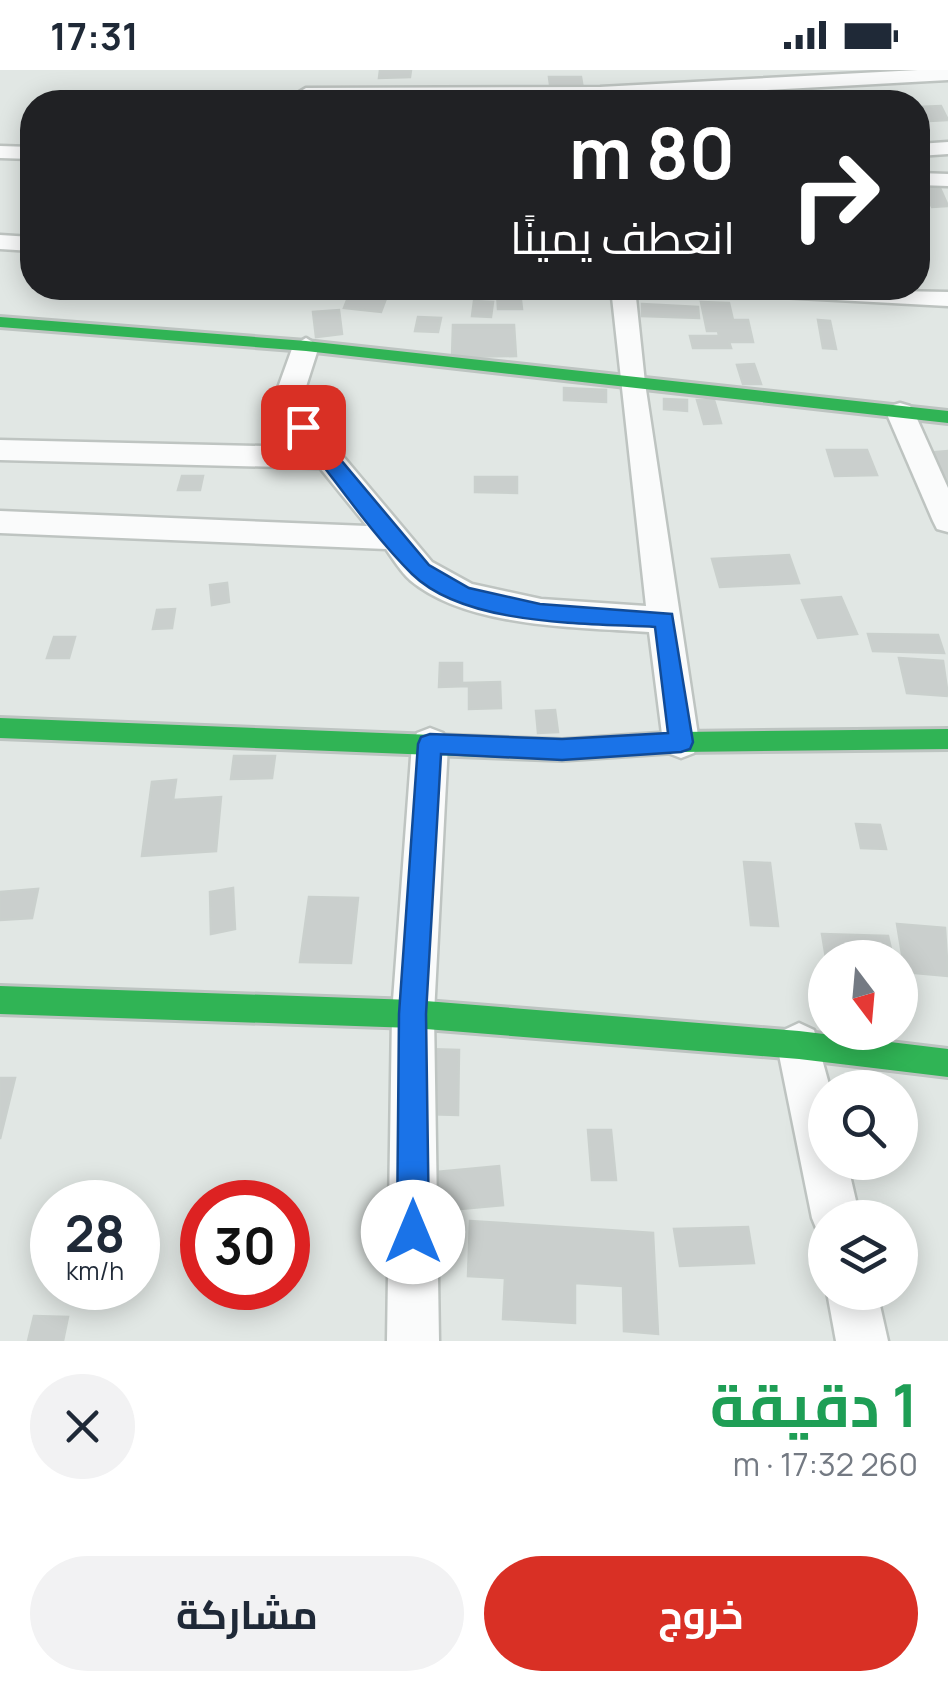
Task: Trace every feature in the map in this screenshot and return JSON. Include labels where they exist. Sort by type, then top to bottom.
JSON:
[{"type":"street","points":[[716,90],[948,74]]},
{"type":"street","points":[[624,300],[681,742]]},
{"type":"street","points":[[0,322],[306,346],[948,417]]},
{"type":"street","points":[[306,346],[289,396],[303,427],[422,571],[464,596],[540,612],[665,620]]},
{"type":"street","points":[[900,412],[948,521]]},
{"type":"street","points":[[0,450],[328,458]]},
{"type":"street","points":[[0,522],[392,538]]},
{"type":"street","points":[[0,728],[562,750],[681,742],[948,739]]},
{"type":"street","points":[[413,1341],[412,1014],[430,744]]},
{"type":"street","points":[[0,1000],[412,1014],[798,1045],[948,1063]]},
{"type":"street","points":[[798,1045],[832,1200]]},
{"type":"street","points":[[856,1310],[862,1341]]},
{"type":"building","points":[[380,70],[411,70],[410,77],[379,78]]},
{"type":"building","points":[[549,77],[581,77],[583,89],[550,85]]},
{"type":"building","points":[[930,106],[941,106],[948,120],[930,121]]},
{"type":"building","points":[[940,188],[948,206],[932,207],[930,189]]},
{"type":"building","points":[[347,300],[385,300],[381,312],[344,308]]},
{"type":"building","points":[[497,300],[521,300],[522,309],[498,309]]},
{"type":"building","points":[[474,301],[493,302],[491,317],[472,316]]},
{"type":"building","points":[[701,302],[729,303],[733,320],[748,320],[753,342],[729,342],[731,348],[693,348],[690,336],[719,336],[718,331],[707,331]]},
{"type":"building","points":[[642,304],[698,307],[699,318],[642,316]]},
{"type":"building","points":[[339,310],[342,334],[316,337],[313,312]]},
{"type":"building","points":[[418,317],[441,318],[438,332],[415,331]]},
{"type":"building","points":[[818,320],[830,321],[836,349],[823,348]]},
{"type":"building","points":[[453,325],[514,325],[516,356],[452,357]]},
{"type":"building","points":[[754,364],[761,384],[743,384],[737,365]]},
{"type":"building","points":[[564,388],[606,390],[606,402],[564,400]]},
{"type":"building","points":[[664,399],[687,400],[687,411],[664,409]]},
{"type":"building","points":[[697,400],[714,400],[721,423],[704,424]]},
{"type":"building","points":[[827,450],[867,450],[877,475],[835,476]]},
{"type":"building","points":[[948,451],[948,492],[924,453]]},
{"type":"building","points":[[182,476],[203,476],[200,490],[178,490]]},
{"type":"building","points":[[475,477],[517,477],[517,493],[475,492]]},
{"type":"building","points":[[789,555],[799,583],[720,587],[712,559]]},
{"type":"building","points":[[227,583],[229,602],[212,605],[210,585]]},
{"type":"building","points":[[841,597],[857,634],[818,638],[802,600]]},
{"type":"building","points":[[175,609],[172,628],[153,629],[157,610]]},
{"type":"building","points":[[868,634],[938,635],[944,653],[873,651]]},
{"type":"building","points":[[54,637],[75,637],[69,658],[47,658]]},
{"type":"building","points":[[899,658],[943,661],[948,696],[907,693]]},
{"type":"building","points":[[440,663],[462,663],[462,683],[500,682],[501,708],[469,709],[469,686],[439,687]]},
{"type":"building","points":[[555,710],[558,732],[538,733],[536,711]]},
{"type":"building","points":[[234,756],[275,756],[272,778],[231,779]]},
{"type":"building","points":[[176,780],[173,800],[221,797],[216,851],[142,856],[152,782]]},
{"type":"building","points":[[856,824],[880,825],[886,849],[861,848]]},
{"type":"building","points":[[744,862],[770,863],[778,926],[751,925]]},
{"type":"building","points":[[233,888],[235,929],[211,934],[210,892]]},
{"type":"building","points":[[38,889],[32,918],[0,920],[0,892]]},
{"type":"building","points":[[309,897],[358,898],[351,963],[300,962]]},
{"type":"building","points":[[897,924],[945,928],[948,976],[918,973],[918,940],[900,940]]},
{"type":"building","points":[[822,934],[888,936],[889,940],[823,940]]},
{"type":"building","points":[[426,1049],[459,1050],[458,1115],[423,1114]]},
{"type":"building","points":[[0,1078],[15,1078],[0,1139]]},
{"type":"building","points":[[588,1130],[611,1130],[616,1180],[592,1180]]},
{"type":"building","points":[[499,1166],[503,1205],[439,1211],[437,1172]]},
{"type":"building","points":[[470,1221],[653,1233],[658,1334],[624,1331],[623,1286],[575,1283],[575,1323],[503,1319],[505,1278],[468,1276]]},
{"type":"building","points":[[748,1227],[754,1263],[680,1266],[674,1229]]},
{"type":"building","points":[[34,1316],[68,1317],[63,1341],[28,1341]]},
{"type":"traffic: fast","points":[[0,322],[306,346],[948,417]]},
{"type":"traffic: fast","points":[[0,728],[562,750],[681,742],[948,739]]},
{"type":"traffic: fast","points":[[0,1000],[413,1014],[799,1045],[948,1063]]},
{"type":"route","points":[[303,427],[422,571],[464,596],[540,612],[665,620],[681,742],[562,750],[430,744],[412,1014],[413,1232]]}]
